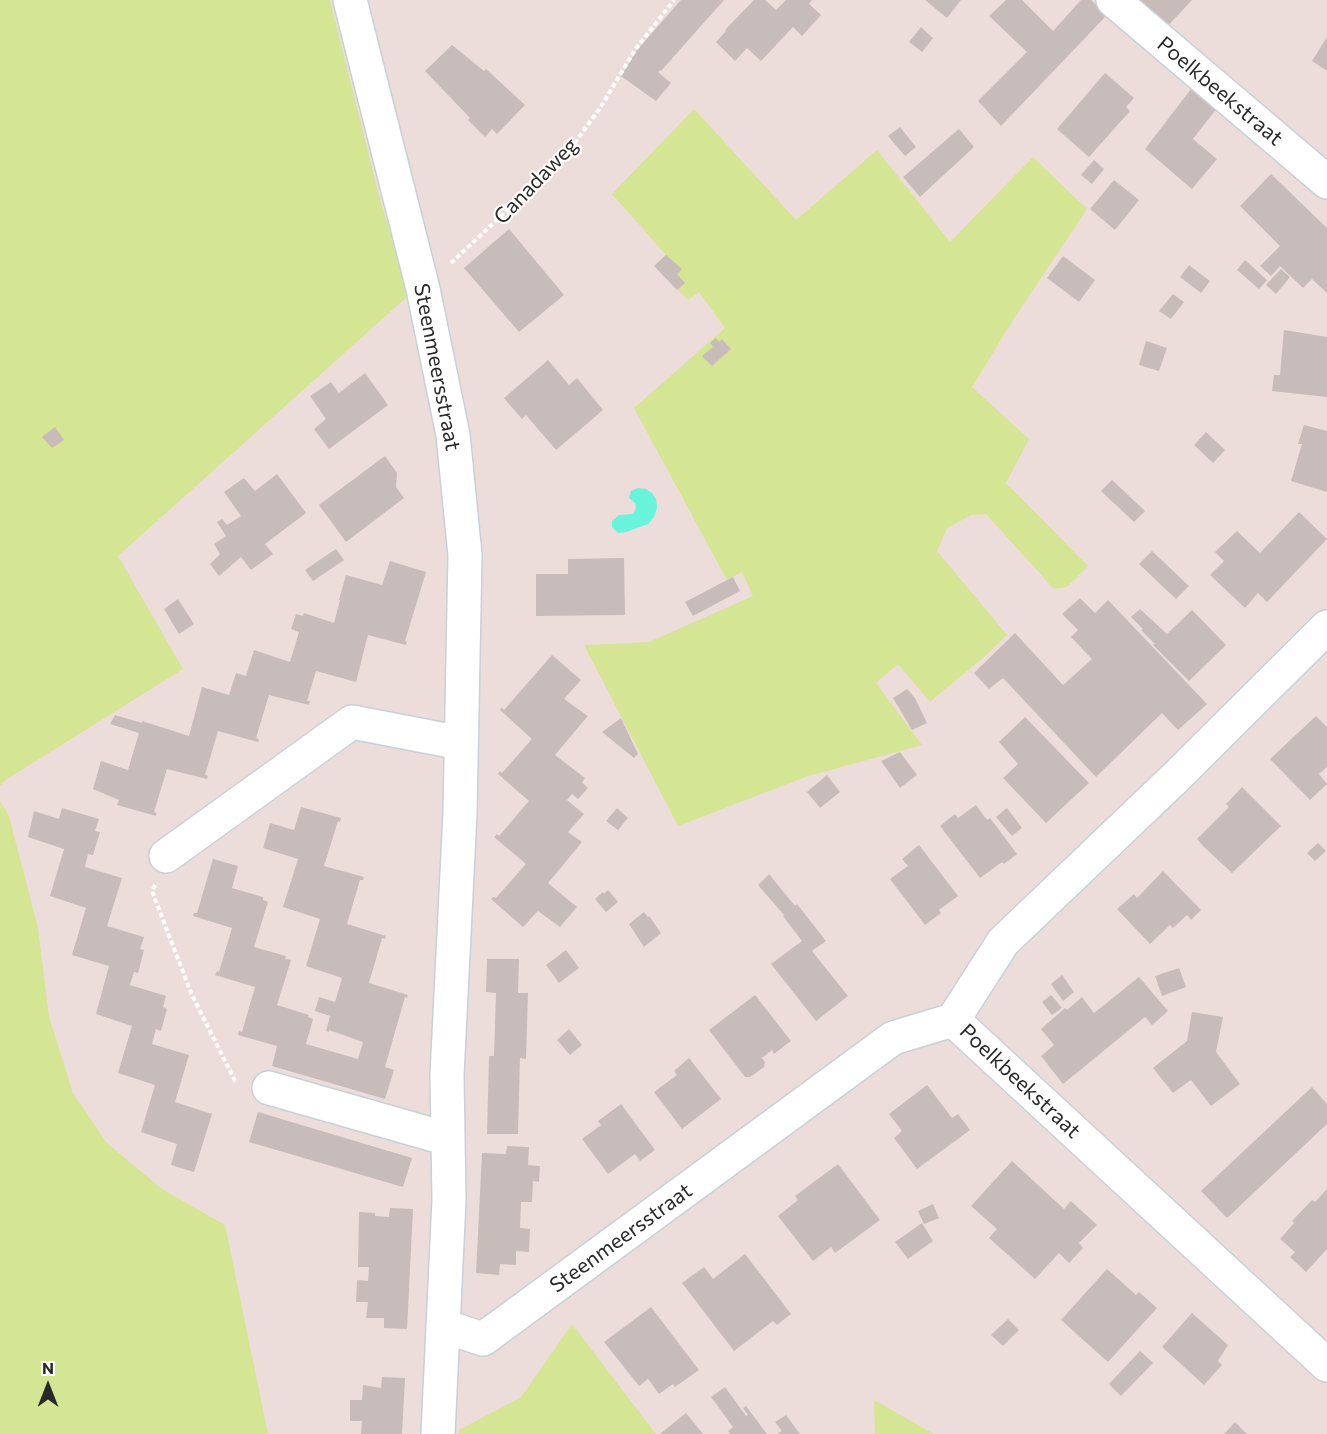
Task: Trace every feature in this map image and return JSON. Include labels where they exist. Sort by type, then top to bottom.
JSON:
[{"type":"street","name":"Steenmeersstraat","points":[[350,0],[423,289],[453,435],[465,555],[460,813],[447,1075],[449,1200],[443,1326],[483,1340],[893,1038],[954,1020]]},
{"type":"street","name":"Poelkbeekstraat","points":[[1113,0],[1327,182]]},
{"type":"street","name":"Poelkbeekstraat","points":[[1327,627],[1176,777],[1003,942],[954,1020],[1327,1365]]},
{"type":"street","points":[[166,856],[352,722],[461,743]]},
{"type":"street","points":[[269,1088],[448,1139]]},
{"type":"street","points":[[438,1434],[443,1326]]},
{"type":"path","name":"Canadaweg","points":[[423,289],[566,155],[600,108],[635,50],[674,0]]},
{"type":"path","points":[[166,856],[152,891],[191,993],[235,1081],[269,1088]]},
{"type":"shaded area","points":[[0,0],[330,0],[378,192],[408,296],[118,556],[183,669],[7,779],[0,786]]},
{"type":"shaded area","points":[[694,109],[796,220],[877,150],[950,242],[1033,157],[1087,209],[1013,320],[972,387],[1029,439],[1006,483],[1088,566],[1067,587],[1054,589],[986,514],[971,515],[947,528],[937,551],[1007,635],[930,702],[898,664],[876,683],[922,745],[808,776],[678,826],[584,645],[649,642],[753,596],[742,572],[727,580],[634,408],[725,328],[699,292],[688,300],[654,266],[666,255],[612,194]]},
{"type":"shaded area","points":[[638,488],[646,489],[656,499],[657,508],[654,517],[648,524],[618,533],[612,527],[612,521],[619,515],[633,514],[636,508],[635,503],[629,498],[631,491]]},
{"type":"shaded area","points":[[0,801],[9,816],[38,928],[49,1017],[73,1093],[106,1142],[162,1189],[225,1225],[268,1434],[0,1434]]},
{"type":"shaded area","points":[[572,1324],[656,1434],[459,1434],[459,1430],[521,1397]]},
{"type":"shaded area","points":[[874,1400],[934,1434],[875,1434]]},
{"type":"building","points":[[681,0],[724,0],[658,72],[671,83],[656,101],[621,76],[637,50]]},
{"type":"building","points":[[754,0],[765,0],[776,10],[786,0],[812,0],[809,4],[821,15],[802,36],[793,27],[761,61],[747,48],[735,61],[716,42]]},
{"type":"building","points":[[925,0],[961,0],[947,18]]},
{"type":"building","points":[[1006,0],[1022,0],[1053,31],[1081,0],[1091,0],[1107,15],[1001,126],[978,101],[1027,52],[989,16]]},
{"type":"building","points":[[1135,0],[1192,0],[1164,30]]},
{"type":"building","points":[[921,27],[933,38],[922,52],[909,42]]},
{"type":"building","points":[[1327,37],[1327,71],[1312,61]]},
{"type":"building","points":[[452,45],[484,71],[486,69],[525,105],[497,134],[492,129],[485,137],[425,71]]},
{"type":"building","points":[[1105,73],[1134,98],[1126,107],[1130,111],[1089,157],[1057,129]]},
{"type":"building","points":[[1191,89],[1217,108],[1193,139],[1217,159],[1192,189],[1145,149]]},
{"type":"building","points":[[900,127],[916,147],[905,156],[888,136]]},
{"type":"building","points":[[959,129],[974,147],[920,197],[903,177]]},
{"type":"building","points":[[1094,160],[1104,169],[1092,184],[1081,175]]},
{"type":"building","points":[[1271,174],[1327,228],[1327,293],[1312,279],[1303,288],[1280,266],[1271,276],[1260,266],[1280,246],[1240,206]]},
{"type":"building","points":[[1114,180],[1139,200],[1115,230],[1090,209]]},
{"type":"building","points":[[509,229],[564,295],[519,332],[464,268]]},
{"type":"building","points":[[666,255],[682,269],[677,274],[685,283],[677,290],[654,266]]},
{"type":"building","points":[[1063,256],[1095,280],[1079,302],[1047,278]]},
{"type":"building","points":[[1245,260],[1267,280],[1259,289],[1237,270]]},
{"type":"building","points":[[1189,265],[1210,281],[1201,293],[1180,277]]},
{"type":"building","points":[[1281,269],[1290,277],[1276,294],[1266,285]]},
{"type":"building","points":[[1173,294],[1184,302],[1171,319],[1159,311]]},
{"type":"building","points":[[1284,330],[1327,337],[1327,397],[1272,391],[1274,375],[1280,375]]},
{"type":"building","points":[[716,338],[719,342],[722,339],[731,349],[712,366],[702,356],[713,347],[710,343]]},
{"type":"building","points":[[1146,341],[1167,348],[1159,371],[1139,365]]},
{"type":"building","points":[[548,360],[569,385],[577,378],[603,410],[556,450],[526,415],[522,419],[504,398]]},
{"type":"building","points":[[365,373],[388,405],[329,449],[314,429],[326,419],[310,396],[331,382],[339,393]]},
{"type":"building","points":[[1304,425],[1327,431],[1327,492],[1291,481],[1302,444],[1298,444]]},
{"type":"building","points":[[55,427],[64,440],[52,448],[42,437]]},
{"type":"building","points":[[1206,432],[1225,450],[1213,463],[1194,445]]},
{"type":"building","points":[[385,456],[397,473],[396,487],[404,498],[346,542],[319,505]]},
{"type":"building","points":[[277,474],[306,513],[265,544],[273,554],[251,570],[241,557],[219,576],[210,564],[220,554],[214,544],[226,536],[217,522],[222,519],[227,525],[241,516],[224,492],[244,478],[255,491]]},
{"type":"building","points":[[1112,480],[1145,511],[1134,522],[1101,491]]},
{"type":"building","points":[[1299,512],[1327,539],[1267,602],[1258,593],[1245,608],[1210,575],[1224,561],[1215,552],[1237,531],[1260,553]]},
{"type":"building","points":[[336,549],[344,560],[313,581],[305,570]]},
{"type":"building","points":[[1152,551],[1189,586],[1176,599],[1139,564]]},
{"type":"building","points":[[624,558],[625,615],[536,616],[536,574],[568,574],[568,559]]},
{"type":"building","points":[[390,561],[426,572],[405,641],[406,645],[368,635],[356,682],[316,671],[307,701],[310,701],[309,705],[269,695],[256,738],[259,739],[258,742],[218,731],[205,775],[208,776],[207,779],[167,769],[154,812],[157,813],[156,816],[117,805],[119,800],[93,789],[101,761],[128,770],[139,733],[110,724],[115,715],[189,736],[202,687],[229,695],[236,673],[246,676],[254,650],[290,662],[299,632],[291,629],[296,614],[303,616],[304,613],[334,623],[346,575],[382,585]]},
{"type":"building","points":[[733,577],[740,591],[693,616],[685,602]]},
{"type":"building","points":[[1080,598],[1095,613],[1108,600],[1207,704],[1178,730],[1162,713],[1096,777],[1003,678],[989,689],[974,673],[1015,633],[1063,685],[1092,659],[1071,637],[1078,630],[1062,614]]},
{"type":"building","points":[[178,599],[194,624],[179,634],[164,609]]},
{"type":"building","points":[[1140,609],[1167,634],[1192,610],[1226,645],[1189,681],[1153,645],[1155,644],[1131,617]]},
{"type":"building","points":[[552,655],[581,680],[564,699],[588,716],[555,755],[585,778],[582,782],[588,788],[578,799],[572,794],[567,800],[584,814],[568,832],[582,842],[548,883],[577,907],[560,927],[538,911],[523,927],[491,899],[496,898],[526,864],[494,837],[497,834],[499,836],[529,801],[498,774],[500,771],[502,773],[532,739],[500,710],[502,707],[504,710]]},
{"type":"building","points":[[907,689],[915,698],[927,723],[912,730],[893,698]]},
{"type":"building","points":[[1316,716],[1327,727],[1327,767],[1319,774],[1327,784],[1310,800],[1270,759]]},
{"type":"building","points":[[1025,717],[1089,783],[1046,823],[1003,778],[1018,764],[999,742]]},
{"type":"building","points":[[621,718],[638,754],[634,758],[602,732]]},
{"type":"building","points":[[900,752],[917,775],[900,788],[881,761]]},
{"type":"building","points":[[827,775],[840,792],[820,808],[807,792]]},
{"type":"building","points":[[1242,787],[1281,826],[1232,873],[1197,839],[1229,807],[1226,804]]},
{"type":"building","points":[[976,805],[987,820],[990,818],[1017,854],[980,878],[940,826],[955,814],[958,818]]},
{"type":"building","points":[[301,807],[341,818],[340,822],[338,821],[324,866],[364,877],[360,880],[347,924],[386,936],[385,939],[382,938],[369,983],[408,995],[407,998],[405,997],[385,1067],[394,1070],[385,1099],[272,1066],[277,1046],[238,1035],[239,1031],[242,1032],[255,987],[215,975],[217,971],[219,972],[232,928],[193,916],[197,913],[213,859],[238,866],[232,888],[263,897],[263,900],[268,902],[254,947],[286,956],[285,959],[291,960],[277,1005],[309,1015],[308,1017],[313,1019],[306,1044],[358,1059],[363,1042],[329,1030],[329,1032],[326,1031],[330,1016],[315,1011],[319,997],[335,1002],[342,978],[306,966],[320,919],[283,907],[298,859],[263,848],[270,823],[294,830]]},
{"type":"building","points":[[62,808],[99,819],[95,831],[100,832],[93,855],[88,854],[85,867],[122,878],[107,926],[144,937],[140,949],[144,950],[138,973],[134,972],[130,985],[166,996],[163,1007],[167,1009],[161,1031],[156,1029],[152,1044],[189,1055],[175,1102],[212,1114],[194,1172],[171,1165],[177,1144],[141,1132],[155,1085],[118,1073],[132,1026],[96,1014],[109,966],[72,955],[86,908],[50,896],[64,849],[28,837],[34,811],[59,819]]},
{"type":"building","points":[[617,808],[628,818],[618,830],[606,821]]},
{"type":"building","points":[[1007,808],[1022,828],[1012,836],[996,817]]},
{"type":"building","points":[[1318,843],[1326,851],[1315,861],[1307,853]]},
{"type":"building","points":[[919,845],[958,896],[939,910],[941,913],[925,925],[890,879],[908,866],[902,859]]},
{"type":"building","points":[[1163,871],[1201,910],[1191,920],[1187,915],[1173,928],[1170,925],[1150,944],[1117,909],[1134,894],[1137,898]]},
{"type":"building","points":[[769,874],[795,906],[797,904],[826,941],[812,951],[848,996],[816,1021],[771,964],[802,941],[784,915],[758,885]]},
{"type":"building","points":[[608,890],[618,902],[606,912],[595,899]]},
{"type":"building","points":[[644,912],[661,933],[644,947],[629,924]]},
{"type":"building","points":[[566,950],[579,968],[559,983],[546,965]]},
{"type":"building","points":[[487,959],[519,959],[518,993],[528,993],[526,1059],[520,1058],[518,1134],[487,1134],[489,1056],[494,1056],[496,993],[486,992]]},
{"type":"building","points":[[1179,968],[1186,987],[1162,996],[1155,976]]},
{"type":"building","points":[[1062,975],[1074,992],[1063,1001],[1051,984]]},
{"type":"building","points":[[1139,977],[1168,1011],[1152,1025],[1145,1017],[1063,1084],[1041,1056],[1054,1045],[1041,1029],[1082,997],[1094,1013]]},
{"type":"building","points":[[755,995],[791,1041],[774,1054],[772,1050],[762,1058],[765,1062],[764,1067],[750,1077],[745,1077],[709,1030]]},
{"type":"building","points":[[1051,995],[1062,1008],[1052,1015],[1042,1002]]},
{"type":"building","points":[[1192,1012],[1223,1017],[1216,1052],[1240,1084],[1211,1106],[1191,1080],[1173,1093],[1153,1068],[1187,1041]]},
{"type":"building","points":[[569,1029],[582,1045],[570,1055],[557,1040]]},
{"type":"building","points":[[689,1058],[721,1099],[682,1129],[654,1092],[677,1075],[674,1071]]},
{"type":"building","points":[[927,1085],[952,1118],[958,1114],[970,1130],[917,1169],[894,1138],[902,1131],[889,1114]]},
{"type":"building","points":[[1312,1087],[1327,1104],[1327,1124],[1227,1218],[1201,1191]]},
{"type":"building","points":[[621,1104],[655,1150],[640,1161],[635,1154],[608,1174],[582,1139],[601,1125],[598,1121]]},
{"type":"building","points":[[258,1112],[412,1158],[403,1187],[249,1142]]},
{"type":"building","points":[[507,1146],[529,1147],[528,1165],[540,1166],[539,1182],[533,1181],[532,1202],[521,1202],[520,1228],[530,1229],[529,1252],[516,1251],[516,1265],[500,1264],[499,1275],[476,1273],[482,1153],[506,1154]]},
{"type":"building","points":[[1012,1161],[1064,1209],[1071,1201],[1097,1225],[1079,1243],[1083,1248],[1069,1263],[1059,1253],[1035,1279],[989,1238],[997,1229],[971,1206]]},
{"type":"building","points":[[838,1164],[880,1220],[835,1253],[831,1247],[813,1261],[778,1216],[798,1200],[795,1196]]},
{"type":"building","points":[[1327,1189],[1327,1249],[1306,1272],[1290,1257],[1295,1252],[1280,1239],[1294,1223],[1292,1221],[1312,1200],[1315,1202]]},
{"type":"building","points":[[933,1204],[939,1218],[924,1224],[918,1211]]},
{"type":"building","points":[[390,1208],[413,1209],[407,1329],[384,1328],[384,1318],[366,1318],[368,1302],[356,1302],[357,1280],[368,1281],[369,1267],[358,1267],[359,1212],[389,1217]]},
{"type":"building","points":[[922,1223],[933,1241],[908,1259],[895,1242]]},
{"type":"building","points":[[745,1254],[791,1314],[777,1325],[773,1321],[734,1351],[682,1283],[704,1267],[713,1279]]},
{"type":"building","points":[[1107,1269],[1136,1295],[1139,1292],[1157,1308],[1108,1362],[1061,1320]]},
{"type":"building","points":[[651,1307],[699,1370],[675,1387],[673,1384],[659,1394],[648,1379],[639,1386],[604,1342]]},
{"type":"building","points":[[1192,1313],[1228,1345],[1218,1361],[1222,1365],[1204,1385],[1162,1347]]},
{"type":"building","points":[[1008,1319],[1019,1330],[1003,1346],[991,1335]]},
{"type":"building","points":[[1140,1351],[1153,1363],[1121,1396],[1109,1384]]},
{"type":"building","points":[[382,1377],[405,1378],[402,1434],[361,1434],[362,1421],[350,1421],[350,1400],[362,1400],[363,1385],[381,1388]]},
{"type":"building","points":[[725,1387],[746,1416],[748,1415],[743,1408],[746,1406],[767,1434],[730,1434],[728,1431],[733,1427],[711,1397]]},
{"type":"building","points":[[686,1413],[703,1434],[660,1434]]},
{"type":"building","points":[[786,1415],[800,1434],[777,1434],[782,1431],[775,1422]]},
{"type":"building","points":[[1235,1422],[1247,1434],[1224,1434]]}]
